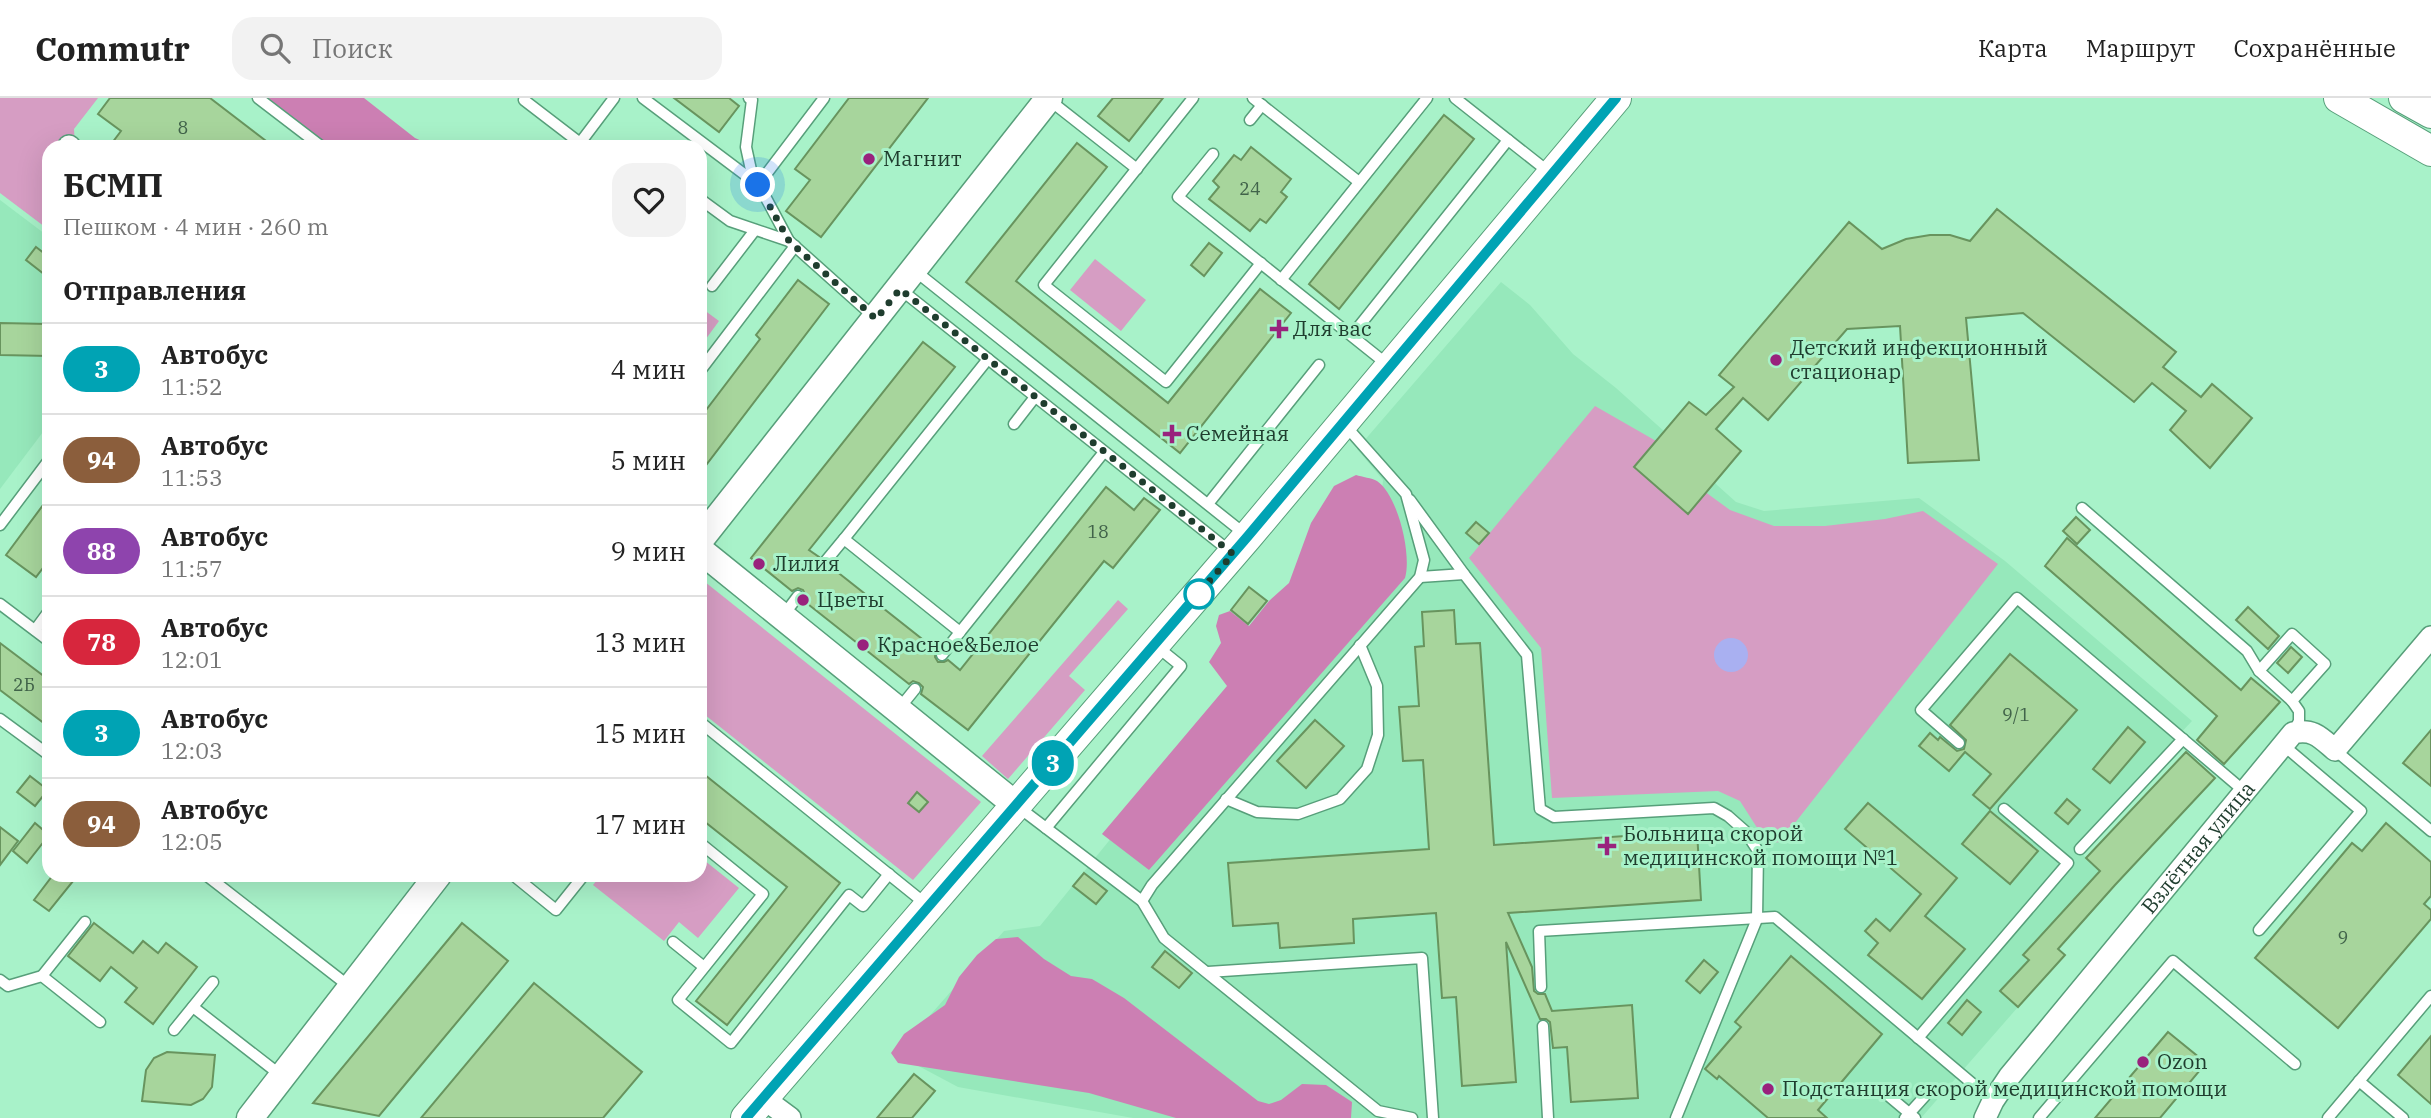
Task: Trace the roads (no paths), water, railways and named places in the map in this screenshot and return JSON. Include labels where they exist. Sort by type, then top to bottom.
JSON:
[{"type":"main road","points":[[755,1108],[1344,424],[1616,98]]},
{"type":"main road","points":[[2339,98],[2431,150]]},
{"type":"main road","points":[[2404,98],[2431,113]]},
{"type":"street","points":[[707,531],[1049,98]]},
{"type":"street","points":[[707,556],[1017,806]]},
{"type":"street","points":[[2288,739],[2302,730],[2315,732],[2335,750],[2430,640]]},
{"type":"street","name":"Взлётная улица","points":[[1989,1109],[2009,1077],[2288,739]]},
{"type":"street","points":[[250,1118],[433,882]]},
{"type":"street","points":[[755,1108],[790,1118]]},
{"type":"lane","points":[[258,98],[313,140]]},
{"type":"lane","points":[[582,140],[614,98]]},
{"type":"lane","points":[[643,98],[695,140]]},
{"type":"lane","points":[[749,98],[752,100],[746,147],[751,170],[758,185],[792,244],[876,319]]},
{"type":"lane","points":[[758,185],[824,98]]},
{"type":"lane","points":[[1049,98],[1137,169]]},
{"type":"lane","points":[[1193,98],[1044,285],[1166,382],[1261,263]]},
{"type":"lane","points":[[1282,280],[1427,98]]},
{"type":"lane","points":[[1455,98],[1552,175]]},
{"type":"lane","points":[[524,100],[576,140]]},
{"type":"lane","points":[[1250,121],[1258,102],[1359,182]]},
{"type":"lane","points":[[1352,335],[1508,140]]},
{"type":"lane","points":[[707,149],[758,185]]},
{"type":"lane","points":[[1213,154],[1178,197],[1391,366]]},
{"type":"lane","points":[[707,204],[730,221],[792,244]]},
{"type":"lane","points":[[712,286],[755,230]]},
{"type":"lane","points":[[707,361],[792,244]]},
{"type":"lane","points":[[907,280],[988,359],[1104,452],[1240,545]]},
{"type":"lane","points":[[907,280],[1208,504],[1240,545]]},
{"type":"lane","points":[[825,562],[988,359]]},
{"type":"lane","points":[[1208,504],[1319,365]]},
{"type":"lane","points":[[1014,424],[1035,397]]},
{"type":"lane","points":[[1344,424],[1406,494],[1527,655],[1540,809],[1554,817],[1713,808],[1728,816],[1745,831],[1758,850],[1756,919],[1676,1118]]},
{"type":"lane","points":[[942,655],[1104,452]]},
{"type":"lane","points":[[0,525],[42,469]]},
{"type":"lane","points":[[1142,901],[1152,885],[1420,577],[1424,560],[1406,494]]},
{"type":"lane","points":[[2082,508],[2247,651],[2259,671],[2292,701],[2299,711],[2299,721],[2288,739],[2361,811],[2259,930]]},
{"type":"lane","points":[[844,539],[960,632]]},
{"type":"lane","points":[[1420,577],[1464,573]]},
{"type":"lane","points":[[782,617],[799,596]]},
{"type":"lane","points":[[1959,743],[1921,710],[2017,598],[2244,790]]},
{"type":"lane","points":[[0,604],[42,636]]},
{"type":"lane","points":[[35,630],[42,620]]},
{"type":"lane","points":[[2259,671],[2292,634],[2301,642],[2325,664],[2292,701]]},
{"type":"lane","points":[[1046,828],[1181,666],[1155,645]]},
{"type":"lane","points":[[1226,799],[1257,812],[1298,814],[1340,799],[1367,769],[1378,735],[1377,686],[1360,645]]},
{"type":"lane","points":[[898,710],[915,689]]},
{"type":"lane","points":[[0,719],[42,750]]},
{"type":"lane","points":[[707,728],[929,906]]},
{"type":"lane","points":[[2080,849],[2183,739]]},
{"type":"lane","points":[[2335,750],[2431,831]]},
{"type":"lane","points":[[1017,806],[1142,901],[1164,938],[1378,1111],[1412,1118]]},
{"type":"lane","points":[[1918,1038],[2068,863],[2004,809]]},
{"type":"lane","points":[[707,850],[763,894],[678,1000],[731,1043],[849,895],[863,906],[889,874]]},
{"type":"lane","points":[[215,882],[350,988]]},
{"type":"lane","points":[[522,882],[556,910],[578,882]]},
{"type":"lane","points":[[1541,987],[1539,930],[1775,917],[1918,1038],[1989,1109]]},
{"type":"lane","points":[[0,980],[8,986],[42,976],[85,922]]},
{"type":"lane","points":[[673,942],[704,967]]},
{"type":"lane","points":[[1208,972],[1422,958],[1433,1118]]},
{"type":"lane","points":[[2039,1118],[2173,961],[2295,1064]]},
{"type":"lane","points":[[42,976],[100,1022]]},
{"type":"lane","points":[[174,1030],[213,982]]},
{"type":"lane","points":[[2334,1116],[2359,1081],[2431,996]]},
{"type":"lane","points":[[193,1007],[283,1077]]},
{"type":"lane","points":[[1543,1026],[1548,1118]]},
{"type":"lane","points":[[2359,1081],[2403,1118]]},
{"type":"lane","points":[[1884,1092],[1910,1116],[1925,1096]]},
{"type":"water","points":[[1731,638],[1743,643],[1748,655],[1743,667],[1731,672],[1719,667],[1714,655],[1719,643]]},
{"type":"place","name":"Магнит","points":[[869,159]]},
{"type":"place","name":"Для вас","points":[[1279,329]]},
{"type":"place","name":"Детский инфекционный стационар","points":[[1776,360]]},
{"type":"place","name":"Семейная","points":[[1172,434]]},
{"type":"place","name":"Лилия","points":[[759,564]]},
{"type":"place","name":"Цветы","points":[[803,600]]},
{"type":"place","name":"Красное&Белое","points":[[863,645]]},
{"type":"place","name":"Больница скорой медицинской помощи №1","points":[[1607,846]]},
{"type":"place","name":"Ozon","points":[[2143,1062]]},
{"type":"place","name":"Подстанция скорой медицинской помощи","points":[[1768,1089]]}]
